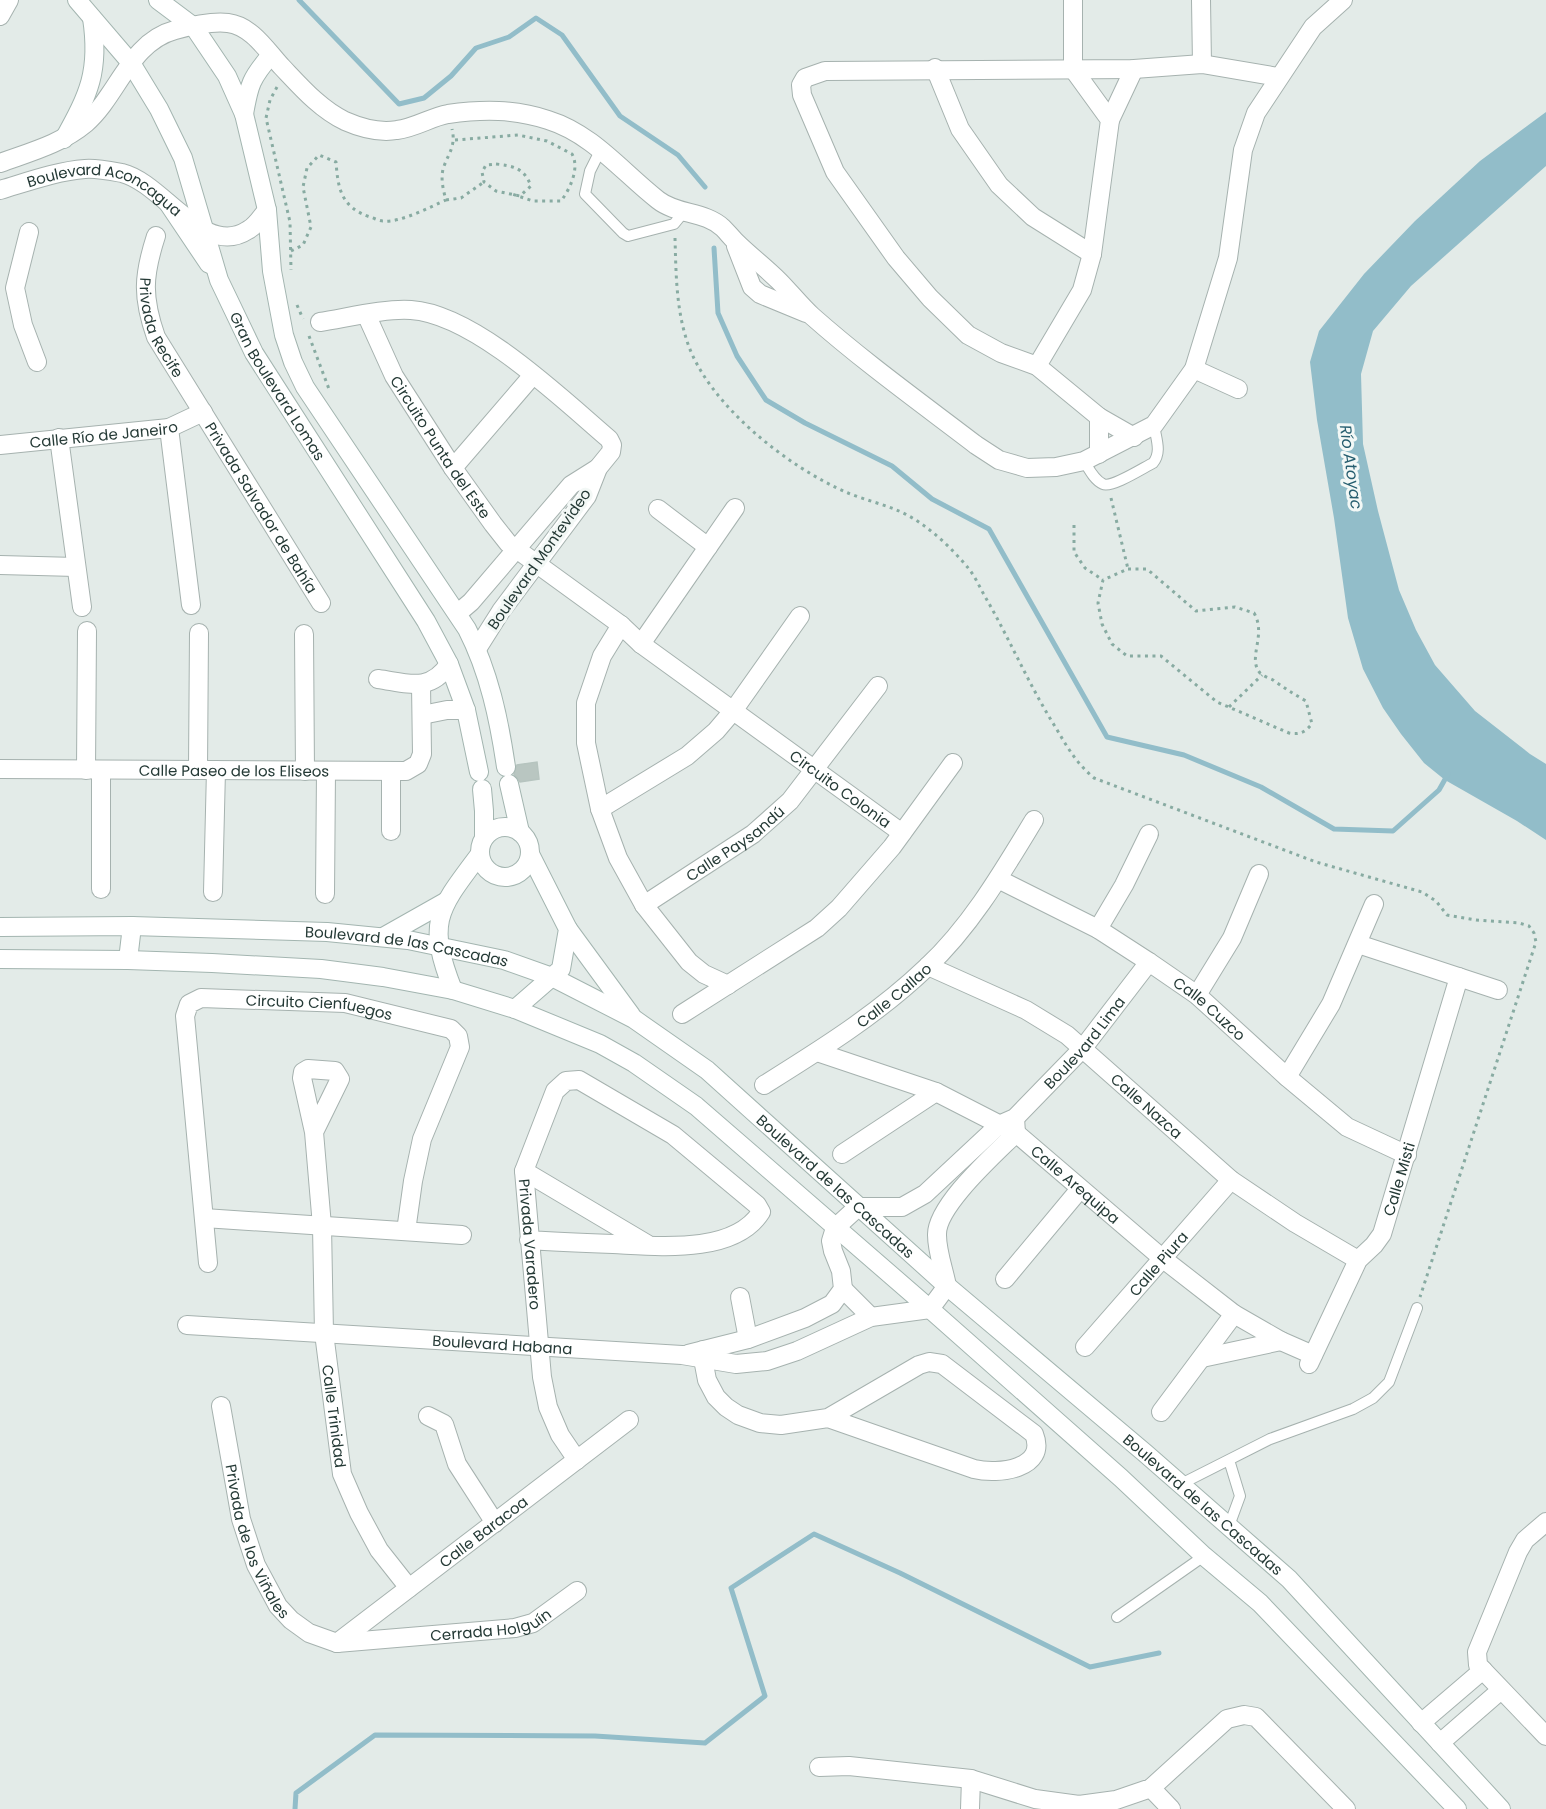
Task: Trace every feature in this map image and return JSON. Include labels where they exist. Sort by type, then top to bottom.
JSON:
[{"type":"street","points":[[0,16],[9,0]]},
{"type":"street","name":"Gran Boulevard Lomas","points":[[77,0],[131,63],[159,110],[183,158],[219,280],[260,362],[426,621],[449,664],[468,718],[480,780],[484,811],[482,846]]},
{"type":"street","name":"Gran Boulevard Lomas","points":[[158,0],[194,27],[227,76],[244,114],[267,210],[272,271],[284,335],[305,387],[458,613],[477,649],[499,722],[520,832]]},
{"type":"street","points":[[1073,0],[1073,69],[1110,120]]},
{"type":"street","points":[[1201,0],[1202,64]]},
{"type":"street","points":[[1092,458],[1154,425],[1194,369],[1228,258],[1243,150],[1256,113],[1313,27],[1343,0]]},
{"type":"street","points":[[64,139],[84,103],[92,81],[96,45],[92,16]]},
{"type":"street","name":"Boulevard Aconcagua","points":[[0,163],[64,139],[87,122],[104,105],[131,63],[157,37],[173,31],[228,23],[244,28],[259,40],[271,55],[329,112],[347,122],[372,130],[398,130],[447,115],[489,110],[517,112],[551,120],[601,148],[679,218],[707,218],[722,226],[735,241],[752,287],[760,294],[810,315],[895,383],[999,460],[1027,468],[1056,467],[1092,458]]},
{"type":"street","points":[[244,114],[250,83],[271,55]]},
{"type":"street","points":[[1134,437],[1099,417],[1037,366],[1001,353],[968,335],[930,298],[896,258],[835,172],[802,95],[801,85],[805,78],[825,70],[1134,69],[1202,64],[1278,77]]},
{"type":"street","points":[[935,69],[960,129],[999,185],[1034,217],[1092,254]]},
{"type":"street","points":[[1037,366],[1083,290],[1092,254],[1110,120],[1134,69]]},
{"type":"street","name":"Boulevard Aconcagua","points":[[0,190],[86,168],[124,174],[147,185],[204,231]]},
{"type":"street","points":[[168,203],[219,280]]},
{"type":"street","points":[[204,231],[227,238],[237,237],[251,229],[267,210]]},
{"type":"street","points":[[29,232],[8,291],[37,362]]},
{"type":"street","name":"Privada Recife","points":[[156,236],[149,258],[145,283],[148,313],[156,337],[203,412]]},
{"type":"street","points":[[312,328],[366,314],[411,310],[445,317],[477,334],[532,375],[453,468]]},
{"type":"street","name":"Circuito Punta del Este","points":[[366,314],[394,376],[453,468],[493,524],[516,549],[536,563]]},
{"type":"street","points":[[1194,369],[1238,389]]},
{"type":"street","name":"Boulevard Montevideo","points":[[477,649],[536,563],[587,496],[598,468],[611,452],[612,445],[609,439],[532,375]]},
{"type":"street","name":"Calle Río de Janeiro","points":[[0,445],[169,429],[203,412]]},
{"type":"street","name":"Privada Salvador de Bahía","points":[[203,412],[321,603]]},
{"type":"street","points":[[1092,458],[1099,417]]},
{"type":"street","points":[[169,429],[191,605]]},
{"type":"street","points":[[59,438],[82,607]]},
{"type":"street","name":"Boulevard Montevideo","points":[[458,613],[471,602],[571,485],[598,468]]},
{"type":"street","points":[[641,644],[735,508]]},
{"type":"street","points":[[658,509],[708,548]]},
{"type":"street","points":[[399,579],[423,562]]},
{"type":"street","name":"Circuito Colonia","points":[[536,563],[621,624],[641,644],[902,833],[839,908],[817,928],[682,1014]]},
{"type":"street","points":[[0,565],[76,567]]},
{"type":"street","points":[[600,809],[687,756],[716,731],[733,711],[800,616]]},
{"type":"street","points":[[621,624],[602,656],[586,703],[586,743],[600,809],[618,858],[644,905],[689,962],[705,974],[728,985]]},
{"type":"street","points":[[87,631],[101,889]]},
{"type":"street","points":[[200,633],[213,892]]},
{"type":"street","points":[[304,634],[305,771]]},
{"type":"street","points":[[378,679],[421,685],[436,679],[449,664]]},
{"type":"street","name":"Calle Paseo de los Eliseos","points":[[0,769],[405,771],[418,764],[422,754],[421,685]]},
{"type":"street","name":"Calle Paysandú","points":[[644,905],[753,834],[790,801],[878,686]]},
{"type":"street","points":[[422,716],[447,710],[468,718],[499,722]]},
{"type":"street","points":[[902,833],[953,763]]},
{"type":"street","points":[[325,894],[326,771]]},
{"type":"street","points":[[391,831],[392,771]]},
{"type":"street","name":"Calle Callao","points":[[764,1085],[872,1014],[928,966],[968,920],[998,879],[1034,820]]},
{"type":"street","points":[[453,990],[438,945],[437,925],[445,902],[489,832],[504,827],[512,828],[520,832],[529,846],[530,854],[568,928],[634,1019]]},
{"type":"street","points":[[1098,929],[1124,885],[1149,834]]},
{"type":"street","points":[[482,846],[486,868],[493,874],[508,877],[522,869],[530,854]]},
{"type":"street","points":[[1197,995],[1232,938],[1259,874]]},
{"type":"street","name":"Calle Cuzco","points":[[998,879],[1098,929],[1149,962],[1197,995],[1287,1077],[1347,1127],[1407,1155]]},
{"type":"street","points":[[383,937],[445,902]]},
{"type":"street","points":[[1287,1077],[1331,1004],[1374,904]]},
{"type":"street","points":[[128,960],[132,926]]},
{"type":"street","name":"Boulevard de las Cascadas","points":[[0,927],[132,926],[327,932],[383,937],[438,945],[504,960],[552,976],[634,1019],[707,1070],[947,1286],[1289,1579],[1501,1809]]},
{"type":"street","points":[[515,1009],[561,969],[568,928]]},
{"type":"street","points":[[1358,944],[1497,990]]},
{"type":"street","name":"Boulevard de las Cascadas","points":[[0,959],[128,960],[321,969],[383,977],[453,990],[515,1009],[600,1044],[634,1063],[696,1106],[930,1309],[1121,1478],[1204,1556],[1260,1603],[1457,1809]]},
{"type":"street","name":"Boulevard Lima","points":[[858,1207],[902,1207],[925,1194],[1010,1125],[1083,1048],[1149,962]]},
{"type":"street","name":"Calle Nazca","points":[[928,966],[1026,1010],[1067,1035],[1231,1180],[1295,1223],[1358,1260]]},
{"type":"street","name":"Calle Misti","points":[[1311,1360],[1358,1260],[1382,1234],[1459,977]]},
{"type":"street","name":"Circuito Cienfuegos","points":[[208,1263],[185,1016],[189,1004],[201,998],[345,1003],[451,1029],[458,1036],[460,1047],[422,1139],[406,1231]]},
{"type":"street","name":"Calle Arequipa","points":[[817,1052],[936,1092],[1010,1125],[1080,1189],[1162,1258],[1234,1314],[1311,1360]]},
{"type":"street","name":"Privada Varadero","points":[[578,1460],[560,1435],[548,1407],[542,1377],[524,1171],[555,1091],[566,1081],[579,1080],[673,1135],[757,1204],[760,1212],[756,1220],[738,1233],[714,1241],[684,1246],[649,1245]]},
{"type":"street","points":[[842,1154],[936,1092]]},
{"type":"street","name":"Boulevard Lima","points":[[947,1286],[936,1234],[945,1210],[998,1151],[1010,1125]]},
{"type":"street","name":"Calle Trinidad","points":[[314,1132],[322,1226],[324,1333],[342,1474],[379,1550],[409,1588]]},
{"type":"street","points":[[524,1171],[649,1245]]},
{"type":"street","name":"Calle Piura","points":[[1085,1347],[1231,1180]]},
{"type":"street","points":[[1005,1279],[1080,1189]]},
{"type":"street","points":[[858,1207],[835,1228],[831,1247],[841,1271],[843,1289],[871,1317]]},
{"type":"street","points":[[204,1218],[462,1235]]},
{"type":"street","points":[[529,1240],[649,1245]]},
{"type":"street","points":[[930,1309],[947,1286]]},
{"type":"street","name":"Boulevard Habana","points":[[703,1355],[809,1316],[832,1304],[843,1289]]},
{"type":"street","points":[[740,1297],[748,1339]]},
{"type":"street","name":"Boulevard Habana","points":[[186,1325],[703,1355],[736,1364],[767,1361],[797,1351],[871,1317],[930,1309]]},
{"type":"street","points":[[1161,1412],[1234,1314]]},
{"type":"street","points":[[1202,1358],[1281,1341]]},
{"type":"street","points":[[703,1355],[707,1380],[716,1397],[738,1415],[760,1423],[781,1425],[828,1418],[919,1365],[930,1362],[942,1364],[1034,1434],[1038,1444],[1035,1455],[1021,1465],[1003,1472],[989,1473],[828,1418]]},
{"type":"street","name":"Privada de los Viñales","points":[[221,1406],[241,1519],[256,1564],[278,1605],[291,1620],[309,1633],[338,1643]]},
{"type":"street","points":[[428,1416],[444,1424],[457,1464],[495,1523]]},
{"type":"street","name":"Calle Baracoa","points":[[338,1643],[629,1420]]},
{"type":"street","points":[[1546,1522],[1525,1540],[1518,1552],[1477,1652],[1478,1665],[1546,1736]]},
{"type":"street","name":"Cerrada Holguín","points":[[338,1643],[515,1628],[533,1623],[577,1591]]},
{"type":"street","points":[[380,1610],[396,1639]]},
{"type":"street","points":[[1421,1723],[1483,1670]]},
{"type":"street","points":[[1440,1743],[1502,1690]]},
{"type":"street","points":[[1443,1704],[1462,1724]]},
{"type":"street","points":[[819,1767],[849,1766],[971,1779],[1035,1799],[1079,1805],[1116,1800],[1151,1788],[1227,1719],[1244,1715],[1256,1717],[1346,1809]]},
{"type":"street","points":[[970,1809],[971,1779]]},
{"type":"street","points":[[1151,1788],[1171,1809]]},
{"type":"lane","points":[[601,148],[590,171],[585,191],[587,197],[623,233],[628,236],[679,218]]},
{"type":"lane","points":[[1092,458],[1096,480],[1108,485],[1152,463],[1159,454],[1154,425]]},
{"type":"lane","points":[[1180,1485],[1270,1439],[1353,1409],[1373,1398],[1389,1382],[1417,1308]]},
{"type":"lane","points":[[1229,1526],[1240,1496],[1230,1460]]},
{"type":"lane","points":[[1117,1617],[1204,1556]]},
{"type":"path","points":[[270,100],[266,117],[290,222],[291,280]]},
{"type":"path","points":[[446,200],[441,178],[455,140],[447,115]]},
{"type":"path","points":[[455,140],[518,135],[548,141],[574,157],[573,178],[561,201],[533,201],[509,193]]},
{"type":"path","points":[[291,251],[303,245],[311,227],[303,187],[307,168],[319,155],[336,162],[338,185],[347,204],[364,215],[383,221],[398,219],[446,200],[461,198],[484,182]]},
{"type":"path","points":[[486,165],[514,166],[527,177],[531,186],[520,196],[509,193],[496,191],[484,182],[482,172],[486,165]]},
{"type":"path","points":[[679,218],[678,299],[687,342],[712,387],[743,423],[783,456],[846,492],[901,512],[928,528],[944,543],[970,570],[1043,708],[1078,765],[1094,778],[1110,785],[1316,862]]},
{"type":"path","points":[[295,299],[312,328],[332,398]]},
{"type":"path","points":[[1108,485],[1128,569]]},
{"type":"path","points":[[1074,525],[1074,552],[1085,568],[1103,580]]},
{"type":"path","points":[[1128,569],[1147,569],[1196,611],[1235,607],[1254,613],[1259,621],[1260,631],[1255,660],[1260,673],[1286,691],[1306,700],[1312,724],[1298,735],[1289,733],[1217,702],[1161,657],[1127,656],[1112,644],[1102,624],[1098,603],[1103,580],[1128,569]]},
{"type":"path","points":[[1229,707],[1263,675]]},
{"type":"water","name":"Río Atoyac","points":[[1546,112],[1546,166],[1411,286],[1373,331],[1361,374],[1363,444],[1399,590],[1416,630],[1435,665],[1475,711],[1546,764],[1546,840],[1445,780],[1424,763],[1383,708],[1363,669],[1348,618],[1310,362],[1319,331],[1364,274],[1415,221],[1480,161]]},
{"type":"building","points":[[537,762],[539,779],[520,782],[514,774],[517,765]]},
{"type":"waterway","points":[[299,0],[399,104],[424,98],[451,76],[476,48],[509,37],[536,18],[562,35],[620,116],[678,155],[705,187]]},
{"type":"waterway","points":[[714,248],[718,313],[737,356],[766,400],[805,423],[892,466],[932,499],[989,529],[1107,737],[1184,755],[1261,787],[1334,829],[1393,831],[1439,790],[1448,774]]},
{"type":"waterway","points":[[295,1809],[296,1793],[375,1735],[595,1736],[705,1743],[765,1696],[731,1588],[814,1534],[900,1573],[1090,1667],[1159,1653]]}]
